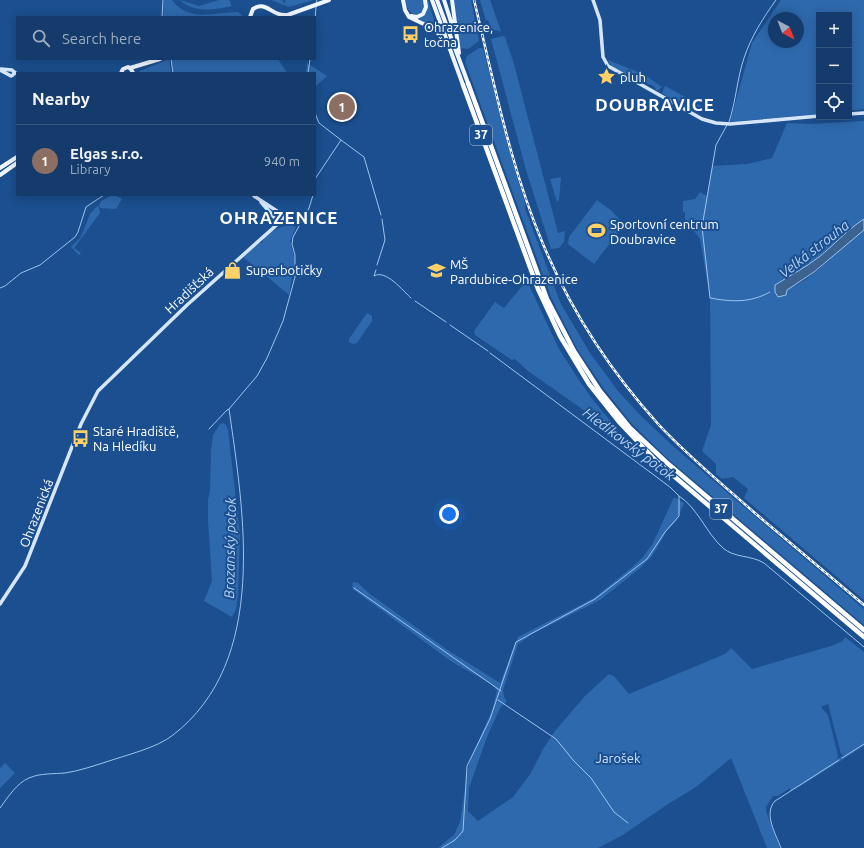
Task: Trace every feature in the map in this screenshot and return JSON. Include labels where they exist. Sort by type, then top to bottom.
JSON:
[{"type":"highway","name":"37","points":[[465,84],[547,299],[574,351],[600,391],[630,428],[666,462],[864,630]]},
{"type":"highway","name":"37","points":[[465,84],[538,288],[560,336],[593,390],[620,423],[656,461],[864,637]]},
{"type":"main road","points":[[284,16],[329,0]]},
{"type":"main road","points":[[403,0],[406,12],[410,17],[426,24],[438,33],[458,63]]},
{"type":"main road","points":[[406,12],[413,16],[421,15],[426,9],[425,0]]},
{"type":"main road","name":"37","points":[[432,0],[458,63]]},
{"type":"main road","name":"37","points":[[437,0],[465,84]]},
{"type":"main road","points":[[444,0],[457,39]]},
{"type":"main road","points":[[452,0],[457,39],[458,63]]},
{"type":"main road","points":[[250,16],[252,11],[257,7],[263,6],[279,15],[291,13]]},
{"type":"main road","points":[[269,9],[272,16]]},
{"type":"main road","points":[[122,72],[124,68],[143,65],[157,60]]},
{"type":"main road","points":[[134,72],[143,65]]},
{"type":"main road","points":[[130,68],[132,72]]},
{"type":"main road","points":[[0,168],[16,158]]},
{"type":"main road","points":[[0,175],[16,164]]},
{"type":"street","points":[[593,0],[600,20],[604,57],[608,66],[702,118],[713,123],[730,124],[816,116]]},
{"type":"street","points":[[0,69],[13,74]]},
{"type":"street","points":[[852,114],[864,112]]},
{"type":"street","points":[[254,196],[272,213],[276,221],[280,222],[284,217],[254,196]]},
{"type":"street","points":[[274,218],[276,214],[279,213]]},
{"type":"street","name":"Hradišťská","points":[[81,424],[98,391],[132,357],[260,238],[270,228],[274,218]]},
{"type":"street","name":"Hradišťská","points":[[260,238],[280,222]]},
{"type":"street","name":"Ohrazenická","points":[[0,604],[25,566],[81,424]]},
{"type":"green space","points":[[164,0],[172,0],[186,12],[194,14],[202,15],[238,12],[243,16],[163,16]]},
{"type":"green space","points":[[180,0],[199,6],[219,0],[229,0],[232,6],[218,9],[197,9]]},
{"type":"green space","points":[[271,0],[282,0],[284,3],[286,2],[285,0],[314,0],[289,7]]},
{"type":"green space","points":[[405,0],[423,0],[425,4],[423,11],[417,15],[411,13],[406,6]]},
{"type":"green space","points":[[426,0],[428,0],[437,30],[418,18],[426,12]]},
{"type":"green space","points":[[454,0],[471,0],[479,41],[468,49],[460,48]]},
{"type":"green space","points":[[480,0],[490,0],[501,31],[492,30],[488,20],[486,21]]},
{"type":"green space","points":[[781,0],[864,0],[864,109],[852,111],[852,12],[816,12],[816,114],[730,122],[752,43],[768,19],[768,48],[804,48],[804,12],[773,12]]},
{"type":"green space","points":[[502,36],[505,37],[514,64],[558,233],[565,231],[564,242],[559,248],[551,249],[526,170],[491,39]]},
{"type":"green space","points":[[479,48],[483,48],[525,203],[525,209],[561,304],[590,353],[618,391],[640,415],[674,447],[864,609],[864,625],[668,459],[633,425],[604,389],[577,349],[551,297],[465,62],[467,56]]},
{"type":"green space","points":[[169,60],[171,72],[139,72]]},
{"type":"green space","points":[[171,60],[279,60],[286,72],[172,72]]},
{"type":"green space","points":[[608,60],[643,74],[662,87],[657,91],[654,86],[621,73],[611,65]]},
{"type":"green space","points":[[307,63],[327,76],[316,86],[316,72],[306,72]]},
{"type":"green space","points":[[665,86],[703,107],[703,110],[696,113],[663,94],[662,93]]},
{"type":"green space","points":[[864,121],[864,219],[805,268],[789,278],[783,279],[775,285],[775,292],[788,289],[800,283],[864,230],[864,600],[744,498],[748,489],[733,477],[722,479],[716,474],[716,464],[702,451],[711,425],[710,297],[700,239],[685,219],[685,212],[683,212],[683,201],[695,199],[700,192],[707,196],[712,166],[747,164],[772,158],[787,123],[809,124]]},
{"type":"green space","points":[[561,177],[559,200],[557,202],[550,179]]},
{"type":"green space","points":[[110,196],[116,196],[122,199],[116,209],[100,208],[99,205],[101,201]]},
{"type":"green space","name":"Sportovní centrum Doubravice","points":[[597,200],[612,211],[624,225],[594,264],[568,244],[569,237]]},
{"type":"green space","points":[[98,205],[100,213],[74,248],[81,253],[79,255],[71,247],[81,237],[90,214]]},
{"type":"green space","points":[[289,225],[296,227],[290,241],[295,260],[289,295],[243,257],[259,243],[262,243],[269,233]]},
{"type":"green space","points":[[528,283],[558,347],[575,374],[593,400],[634,449],[609,428],[528,371],[515,359],[512,360],[475,335],[474,331],[495,302],[504,308],[523,285]]},
{"type":"green space","points":[[367,313],[372,316],[372,321],[357,343],[353,344],[349,342],[349,339]]},
{"type":"green space","points":[[223,423],[226,425],[228,430],[240,534],[238,595],[236,609],[232,617],[204,601],[212,581],[208,521],[211,450],[213,435],[220,424]]},
{"type":"green space","name":"Jarošek","points":[[674,497],[684,503],[677,520],[666,532],[653,555],[639,569],[600,600],[534,633],[518,644],[503,690],[504,697],[507,701],[500,708],[487,737],[469,788],[468,811],[478,821],[513,797],[531,773],[543,749],[555,731],[585,696],[609,674],[614,676],[629,694],[725,654],[731,648],[752,669],[831,646],[843,641],[845,637],[864,652],[864,746],[799,787],[790,791],[790,788],[778,796],[773,796],[766,807],[766,811],[780,848],[767,848],[731,758],[696,787],[623,835],[598,848],[438,848],[454,835],[460,822],[469,763],[492,710],[497,691],[491,684],[452,662],[354,590],[352,588],[353,582],[358,583],[370,594],[446,649],[500,683],[518,637],[594,598],[643,557],[653,543]],"holes":[[[828,704],[841,754],[844,755],[837,759],[838,755],[828,715],[821,707]]]},
{"type":"green space","points":[[5,763],[15,773],[0,788],[0,768]]},
{"type":"shaded area","name":"Velká strouha","points":[[864,219],[864,230],[814,272],[787,290],[786,295],[778,297],[775,292],[775,285],[814,261],[852,227]]},
{"type":"waterway","points":[[162,16],[163,0]]},
{"type":"waterway","name":"Brozanský potok","points":[[316,4],[317,0]]},
{"type":"waterway","name":"Velká strouha","points":[[729,122],[747,50],[766,14],[776,0]]},
{"type":"waterway","name":"Brozanský potok","points":[[315,16],[316,7]]},
{"type":"waterway","points":[[171,60],[173,72]]},
{"type":"waterway","name":"Brozanský potok","points":[[308,72],[310,60]]},
{"type":"waterway","name":"Brozanský potok","points":[[316,116],[319,123],[341,140],[316,178]]},
{"type":"waterway","name":"Velká strouha","points":[[727,125],[716,145],[702,227],[710,298],[741,301],[763,296],[770,292]]},
{"type":"waterway","name":"Hledíkovský potok","points":[[341,140],[364,157],[381,215]]},
{"type":"waterway","points":[[0,288],[5,286],[21,273],[40,265],[75,237],[86,207],[102,196]]},
{"type":"waterway","name":"Brozanský potok","points":[[0,808],[17,787],[29,778],[38,775],[65,773],[86,768],[141,751],[166,740],[204,704],[224,668],[237,627],[243,584],[243,539],[240,494],[229,409],[257,376],[267,358],[283,321],[295,277],[295,255],[292,244],[293,237],[309,208],[313,196]]},
{"type":"waterway","name":"Hledíkovský potok","points":[[377,265],[385,240],[382,219]]},
{"type":"waterway","name":"Hledíkovský potok","points":[[376,270],[374,276],[379,275],[389,278],[411,298]]},
{"type":"waterway","name":"Hledíkovský potok","points":[[415,301],[446,322]]},
{"type":"waterway","name":"Hledíkovský potok","points":[[450,325],[488,351]]},
{"type":"waterway","name":"Hledíkovský potok","points":[[442,848],[455,840],[463,831],[467,766],[490,719],[516,642],[595,599],[647,559],[665,532],[679,516],[679,496],[670,487],[490,353]]},
{"type":"waterway","points":[[209,429],[229,409]]},
{"type":"waterway","points":[[679,496],[692,507],[723,548],[737,555],[759,560],[764,563],[864,647]]},
{"type":"waterway","points":[[354,588],[501,691]]},
{"type":"waterway","points":[[498,700],[556,739],[573,760],[591,778],[614,812],[628,823]]},
{"type":"waterway","points":[[842,758],[864,744]]},
{"type":"waterway","points":[[781,848],[770,818],[770,812],[775,801],[839,760]]},
{"type":"railway","points":[[474,0],[496,93],[521,184],[543,244],[579,317],[625,384],[641,405],[670,437],[706,471],[864,605]]},
{"type":"place","name":"Ohrazenice, točna","points":[[411,34]]},
{"type":"place","name":"pluh","points":[[607,77]]},
{"type":"place","name":"Elgas s.r.o.","points":[[342,107]]},
{"type":"place","name":"Sportovní centrum Doubravice","points":[[597,231]]},
{"type":"place","name":"Superbotičky","points":[[233,270]]},
{"type":"place","name":"MŠ Pardubice-Ohrazenice","points":[[437,271]]},
{"type":"place","name":"Staré Hradiště, Na Hledíku","points":[[80,438]]},
{"type":"district","name":"DOUBRAVICE","points":[[655,105]]},
{"type":"district","name":"OHRAZENICE","points":[[279,218]]}]
